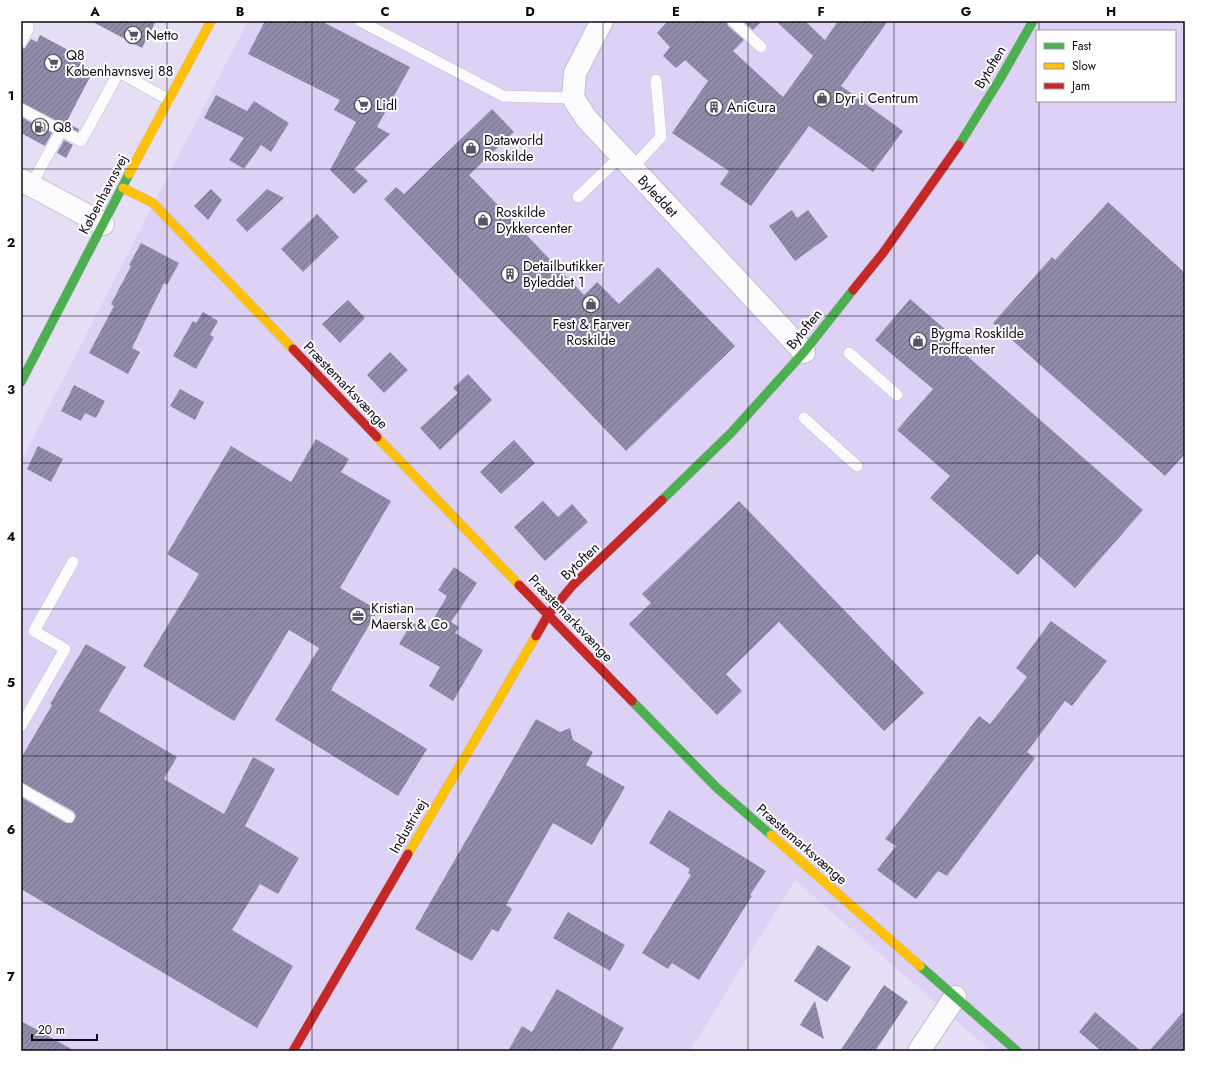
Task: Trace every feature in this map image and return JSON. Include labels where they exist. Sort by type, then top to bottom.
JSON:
[{"type":"street","name":"Københavnsvej","points":[[21,382],[102,224],[123,188],[211,21]]},
{"type":"street","points":[[573,98],[575,73],[602,21]]},
{"type":"street","name":"Bytoften","points":[[548,615],[572,586],[731,433],[804,352],[883,253],[957,147],[1000,79],[1033,21]]},
{"type":"street","name":"Byleddet","points":[[573,98],[586,118],[626,162],[804,352]]},
{"type":"street","points":[[26,183],[102,224]]},
{"type":"street","name":"Præstemarksvænge","points":[[123,188],[152,203],[548,615],[716,787],[1017,1051]]},
{"type":"street","name":"Industrivej","points":[[293,1051],[548,615]]},
{"type":"street","points":[[919,1051],[955,997]]},
{"type":"lane","points":[[21,42],[28,28],[28,21]]},
{"type":"lane","points":[[360,21],[503,96],[573,98]]},
{"type":"lane","points":[[733,21],[761,47]]},
{"type":"lane","points":[[21,109],[81,141],[119,72],[169,100]]},
{"type":"lane","points":[[578,197],[661,137],[656,80]]},
{"type":"lane","points":[[26,183],[61,131]]},
{"type":"lane","points":[[849,353],[897,395]]},
{"type":"lane","points":[[804,418],[857,466]]},
{"type":"lane","points":[[21,726],[65,649],[34,631],[73,562]]},
{"type":"lane","points":[[21,790],[69,817]]},
{"type":"shaded area","points":[[248,21],[1185,21],[1185,1051],[991,1051],[795,880],[690,1051],[21,1051],[21,461]]},
{"type":"building","name":"Netto","points":[[91,21],[156,21],[142,48]]},
{"type":"building","name":"Lidl","points":[[265,21],[321,21],[410,67],[377,127],[390,134],[354,169],[368,181],[354,194],[330,170],[356,122],[334,110],[340,100],[248,54]]},
{"type":"building","points":[[668,21],[726,21],[728,26],[744,40],[733,51],[783,97],[813,56],[776,21],[805,21],[825,40],[838,21],[888,21],[841,86],[903,131],[873,172],[809,126],[751,206],[720,184],[729,171],[672,133],[708,81],[685,60],[676,68],[663,56],[670,47],[657,33]]},
{"type":"building","points":[[743,21],[762,21],[753,30]]},
{"type":"building","points":[[40,35],[83,58],[78,69],[91,75],[66,123],[79,129],[78,132],[21,102],[21,49],[25,48],[31,39],[37,42]]},
{"type":"building","points":[[216,95],[247,111],[254,101],[289,123],[271,152],[261,145],[244,169],[229,160],[244,138],[204,118]]},
{"type":"building","name":"Detailbutikker Byleddet 1","points":[[492,109],[514,132],[469,175],[584,295],[597,282],[619,304],[658,267],[735,346],[626,451],[384,199],[396,187],[404,194]]},
{"type":"building","points":[[21,117],[52,133],[45,146],[21,133]]},
{"type":"building","points":[[64,140],[73,145],[66,158],[57,153]]},
{"type":"building","points":[[211,189],[222,200],[208,220],[194,206]]},
{"type":"building","points":[[267,189],[284,198],[247,232],[236,220]]},
{"type":"building","points":[[1108,202],[1185,273],[1185,454],[1165,476],[993,323],[1052,257],[1055,260]]},
{"type":"building","points":[[792,210],[797,218],[808,210],[828,237],[795,261],[769,226]]},
{"type":"building","points":[[317,214],[339,237],[303,272],[281,249]]},
{"type":"building","points":[[141,243],[179,263],[167,285],[164,283],[132,348],[140,352],[128,374],[89,353],[114,306],[111,304]]},
{"type":"building","points":[[910,299],[961,343],[958,348],[1143,510],[1075,588],[1037,554],[1018,575],[930,498],[950,476],[897,430],[933,389],[875,340]]},
{"type":"building","points":[[348,300],[365,318],[340,343],[322,324]]},
{"type":"building","points":[[203,312],[218,321],[210,335],[214,337],[196,369],[173,356],[193,321],[196,323]]},
{"type":"building","points":[[390,352],[408,370],[384,393],[367,375]]},
{"type":"building","points":[[468,374],[492,400],[440,450],[420,428],[458,393],[453,388]]},
{"type":"building","points":[[74,385],[105,401],[96,418],[85,413],[81,421],[61,411]]},
{"type":"building","points":[[180,389],[204,402],[195,420],[170,406]]},
{"type":"building","points":[[316,439],[349,459],[341,472],[391,501],[340,588],[378,610],[331,690],[427,749],[398,796],[275,720],[319,648],[289,630],[234,721],[143,666],[199,574],[167,554],[231,446],[291,482]]},
{"type":"building","points":[[514,440],[535,463],[501,494],[480,472]]},
{"type":"building","points":[[38,446],[63,459],[51,482],[27,469]]},
{"type":"building","points":[[543,501],[558,517],[572,504],[588,522],[545,561],[514,527]]},
{"type":"building","points":[[739,501],[924,693],[884,731],[779,622],[726,674],[742,691],[717,715],[629,624],[651,603],[642,594]]},
{"type":"building","points":[[454,567],[477,583],[451,622],[459,627],[455,633],[483,650],[453,701],[429,686],[440,667],[399,644],[412,622],[427,630],[447,596],[438,590]]},
{"type":"building","points":[[1051,621],[1107,661],[1072,706],[1065,701],[1027,752],[1035,758],[947,876],[938,871],[916,899],[877,870],[896,846],[885,839],[979,716],[990,724],[1027,677],[1016,668]]},
{"type":"building","points":[[86,644],[126,667],[99,711],[177,757],[164,779],[224,814],[253,757],[275,769],[245,826],[299,858],[278,894],[260,884],[232,930],[293,966],[257,1028],[21,889],[21,797],[66,823],[72,823],[76,817],[73,811],[21,782],[21,758],[52,705],[50,704]]},
{"type":"building","points":[[536,719],[560,732],[570,728],[573,740],[593,752],[586,765],[625,787],[592,845],[553,823],[506,905],[512,909],[498,932],[492,929],[472,961],[415,929]]},
{"type":"building","points":[[669,810],[766,871],[699,980],[672,963],[668,969],[642,953],[691,875],[688,873],[690,869],[649,843]]},
{"type":"building","points":[[568,912],[625,945],[610,971],[553,938]]},
{"type":"building","points":[[818,945],[851,967],[827,1002],[794,981]]},
{"type":"building","points":[[884,985],[908,1002],[875,1051],[840,1051]]},
{"type":"building","points":[[557,989],[624,1028],[611,1051],[508,1051],[522,1026],[532,1032]]},
{"type":"building","points":[[815,1001],[824,1039],[800,1025]]},
{"type":"building","points":[[1185,1010],[1185,1051],[1149,1051]]},
{"type":"building","points":[[1095,1012],[1141,1051],[1101,1051],[1079,1032]]},
{"type":"building","points":[[21,1021],[75,1051],[21,1051]]},
{"type":"traffic: fast","points":[[959,145],[1000,79],[1033,21]]},
{"type":"traffic: fast","points":[[21,382],[129,174]]},
{"type":"traffic: fast","points":[[662,500],[731,433],[804,352],[853,290]]},
{"type":"traffic: fast","points":[[632,701],[716,787],[771,835]]},
{"type":"traffic: fast","points":[[920,966],[1017,1051]]},
{"type":"traffic: slow","points":[[129,174],[211,21]]},
{"type":"traffic: slow","points":[[123,188],[153,203],[293,349]]},
{"type":"traffic: slow","points":[[377,437],[519,585]]},
{"type":"traffic: slow","points":[[408,854],[536,636]]},
{"type":"traffic: slow","points":[[771,835],[920,966]]},
{"type":"traffic: jam","points":[[853,290],[883,253],[959,145]]},
{"type":"traffic: jam","points":[[293,349],[377,437]]},
{"type":"traffic: jam","points":[[536,636],[548,615],[572,586],[662,500]]},
{"type":"traffic: jam","points":[[519,585],[632,701]]},
{"type":"traffic: jam","points":[[293,1051],[408,854]]},
{"type":"place","name":"Netto","points":[[133,35]]},
{"type":"place","name":"Q8 Københavnsvej 88","points":[[53,63]]},
{"type":"place","name":"Dyr i Centrum","points":[[822,98]]},
{"type":"place","name":"Lidl","points":[[363,105]]},
{"type":"place","name":"AniCura","points":[[714,107]]},
{"type":"place","name":"Q8","points":[[40,127]]},
{"type":"place","name":"Dataworld Roskilde","points":[[471,148]]},
{"type":"place","name":"Roskilde Dykkercenter","points":[[483,220]]},
{"type":"place","name":"Detailbutikker Byleddet 1","points":[[510,274]]},
{"type":"place","name":"Fest & Farver Roskilde","points":[[591,304]]},
{"type":"place","name":"Bygma Roskilde Proffcenter","points":[[918,341]]},
{"type":"place","name":"Kristian Maersk & Co","points":[[358,616]]}]
